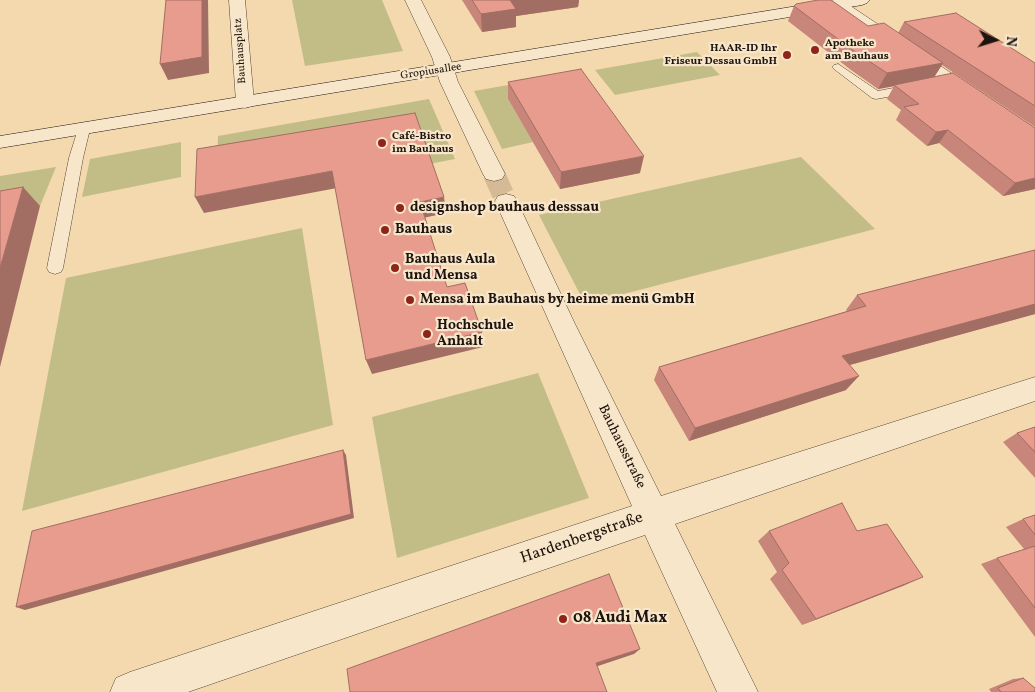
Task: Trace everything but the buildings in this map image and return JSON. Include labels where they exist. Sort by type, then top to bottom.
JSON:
[{"type":"street","name":"Bauhausplatz","points":[[237,0],[245,102]]},
{"type":"street","points":[[413,0],[446,69],[449,82],[494,174]]},
{"type":"street","name":"Gropiusallee","points":[[0,142],[862,0]]},
{"type":"street","points":[[838,4],[938,83],[1035,138]]},
{"type":"street","name":"Bauhausstraße","points":[[506,201],[562,324],[738,692]]},
{"type":"street","name":"Hardenbergstraße","points":[[130,692],[1035,389]]},
{"type":"lane","points":[[838,67],[876,95],[938,83]]},
{"type":"lane","points":[[55,268],[76,158],[84,129]]},
{"type":"shaded area","points":[[292,0],[382,0],[403,51],[305,66]]},
{"type":"shaded area","points":[[697,52],[720,75],[615,95],[595,70]]},
{"type":"shaded area","points":[[571,74],[508,99],[533,142],[502,149],[474,91]]},
{"type":"shaded area","points":[[429,99],[455,159],[429,164],[217,164],[218,136]]},
{"type":"shaded area","points":[[181,142],[181,177],[82,197],[90,159]]},
{"type":"shaded area","points":[[801,157],[875,229],[585,304],[539,215]]},
{"type":"shaded area","points":[[56,167],[40,206],[0,214],[0,176]]},
{"type":"shaded area","points":[[302,228],[333,425],[22,511],[66,278]]},
{"type":"shaded area","points":[[538,373],[589,498],[397,558],[372,417]]},
{"type":"tunnel","points":[[494,174],[506,201]]},
{"type":"place","name":"Apotheke am Bauhaus","points":[[815,50]]},
{"type":"place","name":"HAAR-ID Ihr Friseur Dessau GmbH","points":[[787,55]]},
{"type":"place","name":"Café-Bistro im Bauhaus","points":[[382,143]]},
{"type":"place","name":"designshop bauhaus desssau","points":[[400,208]]},
{"type":"place","name":"Bauhaus","points":[[385,230]]},
{"type":"place","name":"Bauhaus Aula und Mensa","points":[[395,268]]},
{"type":"place","name":"Mensa im Bauhaus by heime menü GmbH","points":[[410,300]]},
{"type":"place","name":"Hochschule Anhalt","points":[[427,334]]},
{"type":"place","name":"08 Audi Max","points":[[563,619]]}]
